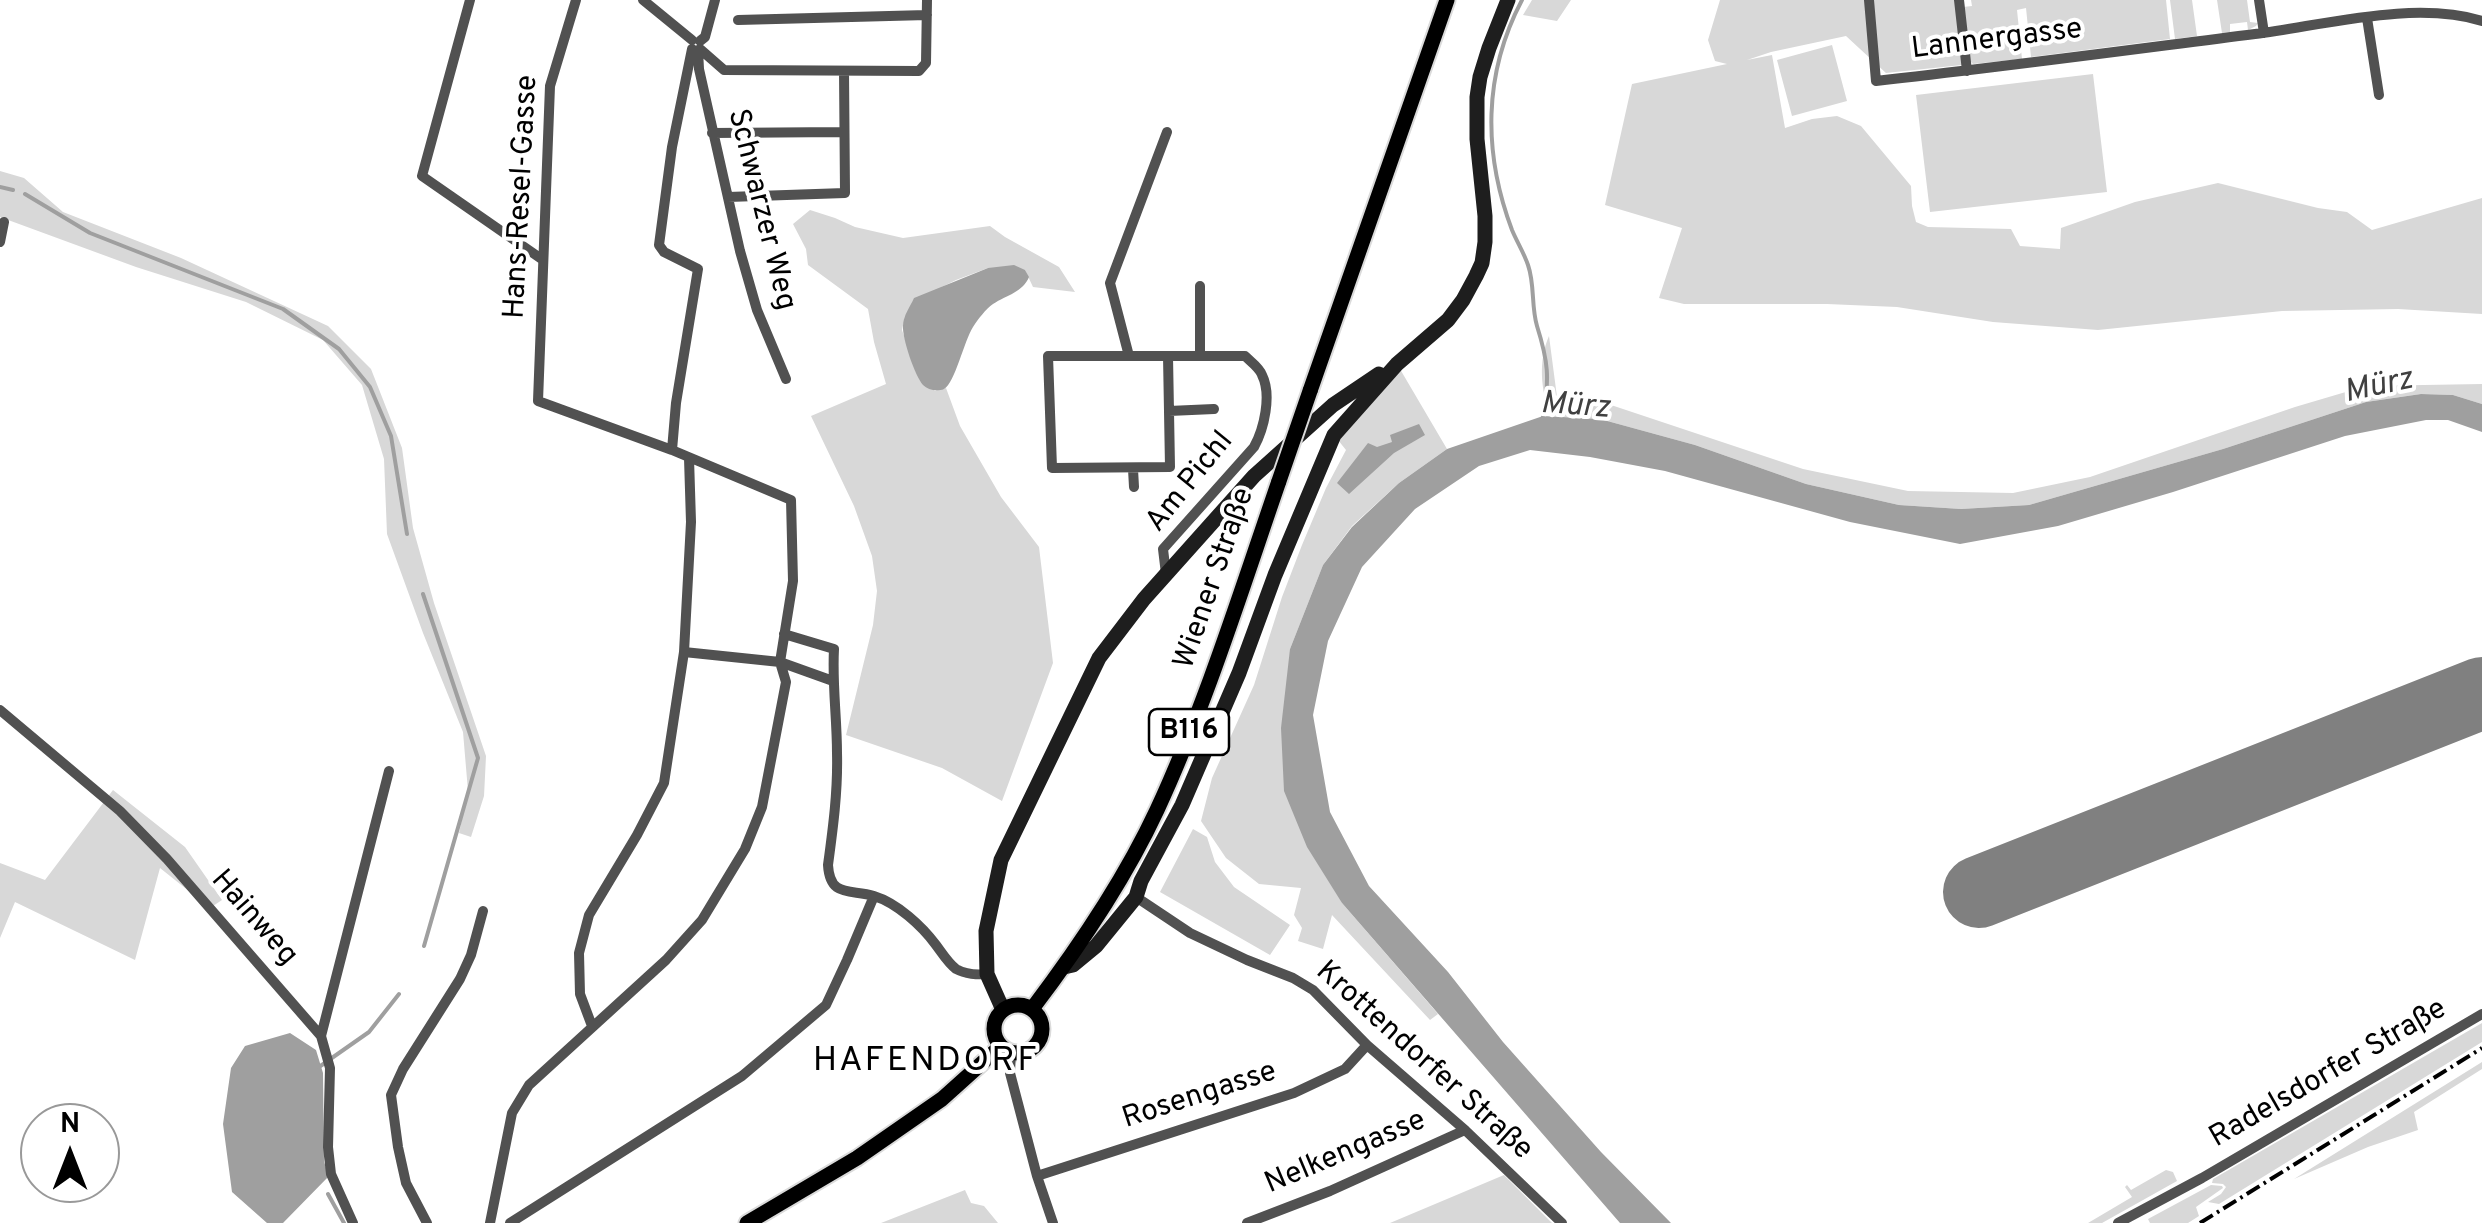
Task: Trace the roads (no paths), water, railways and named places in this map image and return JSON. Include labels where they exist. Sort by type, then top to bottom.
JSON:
[{"type":"main road","name":"Wiener Straße","points":[[1032,1010],[1118,884],[1157,809],[1211,678],[1447,0]]},
{"type":"main road","points":[[1064,967],[1096,946],[1136,897],[1140,880],[1182,806],[1233,688],[1334,435],[1397,364],[1448,320],[1482,262],[1485,216],[1477,97],[1480,76],[1508,0]]},
{"type":"main road","points":[[1003,1010],[987,972],[986,931],[1001,860],[1098,658],[1144,599],[1254,476],[1334,404],[1397,364]]},
{"type":"main road","points":[[1311,425],[1334,435]]},
{"type":"main road","points":[[1006,1049],[995,1035],[996,1018],[1016,1005],[1032,1010]]},
{"type":"main road","name":"B116","points":[[747,1223],[857,1158],[942,1100],[1006,1049],[1029,1050],[1040,1038],[1042,1023],[1032,1010]]},
{"type":"street","points":[[470,0],[422,176],[542,260]]},
{"type":"street","name":"Hans-Resel-Gasse","points":[[576,0],[550,86],[538,400],[672,450]]},
{"type":"street","points":[[643,0],[724,70],[844,72],[919,71],[926,63],[927,0]]},
{"type":"street","points":[[490,1223],[512,1113],[529,1085],[666,960],[702,920],[746,848],[762,807],[786,682],[780,662],[793,581],[791,500],[672,450],[698,268],[664,252],[659,245],[672,147],[696,46],[704,37],[715,0]]},
{"type":"street","name":"Lannergasse","points":[[1869,0],[1876,81],[2395,14],[2459,14],[2482,19]]},
{"type":"street","points":[[1959,0],[1968,71]]},
{"type":"street","points":[[2259,0],[2264,33]]},
{"type":"street","points":[[2394,0],[2395,14]]},
{"type":"street","points":[[738,20],[927,14]]},
{"type":"street","points":[[2367,18],[2379,95]]},
{"type":"street","name":"Schwarzer Weg","points":[[696,46],[740,252],[756,310],[786,379]]},
{"type":"street","points":[[728,197],[844,193],[844,72]]},
{"type":"street","points":[[712,133],[844,132]]},
{"type":"street","points":[[1129,356],[1110,283],[1167,132]]},
{"type":"street","points":[[0,242],[4,222]]},
{"type":"street","points":[[1200,286],[1200,356]]},
{"type":"street","name":"Am Pichl","points":[[1166,575],[1163,549],[1254,447],[1264,428],[1266,400],[1262,374],[1246,356],[1168,356],[1129,356],[1048,356],[1052,468],[1134,469],[1170,467],[1168,356]]},
{"type":"street","name":"Am Pichl","points":[[1168,412],[1214,409]]},
{"type":"street","points":[[592,1026],[580,994],[579,953],[590,915],[664,784],[684,652],[689,458]]},
{"type":"street","name":"Am Pichl","points":[[1134,469],[1134,487]]},
{"type":"street","points":[[784,634],[834,649],[837,758],[829,877],[834,886],[892,904],[958,970],[987,972]]},
{"type":"street","points":[[684,652],[780,662],[832,681]]},
{"type":"street","name":"Hainweg","points":[[0,710],[120,810],[156,846],[320,1036],[329,1062],[331,1174],[352,1223]]},
{"type":"street","points":[[320,1036],[389,771]]},
{"type":"street","points":[[510,1223],[742,1076],[826,1005],[874,896]]},
{"type":"street","name":"Krottendorfer Straße","points":[[1136,897],[1190,933],[1306,985],[1562,1223]]},
{"type":"street","points":[[426,1223],[406,1182],[391,1095],[460,979],[483,911]]},
{"type":"street","name":"Radelsdorfer Straße","points":[[2118,1223],[2482,1014]]},
{"type":"street","name":"Rosengasse","points":[[1037,1176],[1294,1092],[1345,1069],[1367,1044]]},
{"type":"street","points":[[1006,1049],[1037,1176],[1053,1223]]},
{"type":"street","name":"Nelkengasse","points":[[1247,1223],[1330,1191],[1465,1130]]},
{"type":"waterway","name":"Mürz","points":[[1522,0],[1500,56],[1494,85],[1492,143],[1503,201],[1530,273],[1547,370],[1543,416]]},
{"type":"waterway","points":[[0,187],[13,190]]},
{"type":"waterway","points":[[25,194],[90,233],[283,309],[339,349],[370,387],[391,436],[407,534]]},
{"type":"waterway","points":[[423,594],[478,758],[424,946]]},
{"type":"waterway","points":[[319,1067],[369,1032],[399,994]]},
{"type":"waterway","points":[[328,1194],[344,1223]]},
{"type":"railway","points":[[2200,1223],[2482,1048]]},
{"type":"district","name":"HAFENDORF","points":[[926,1063]]}]
